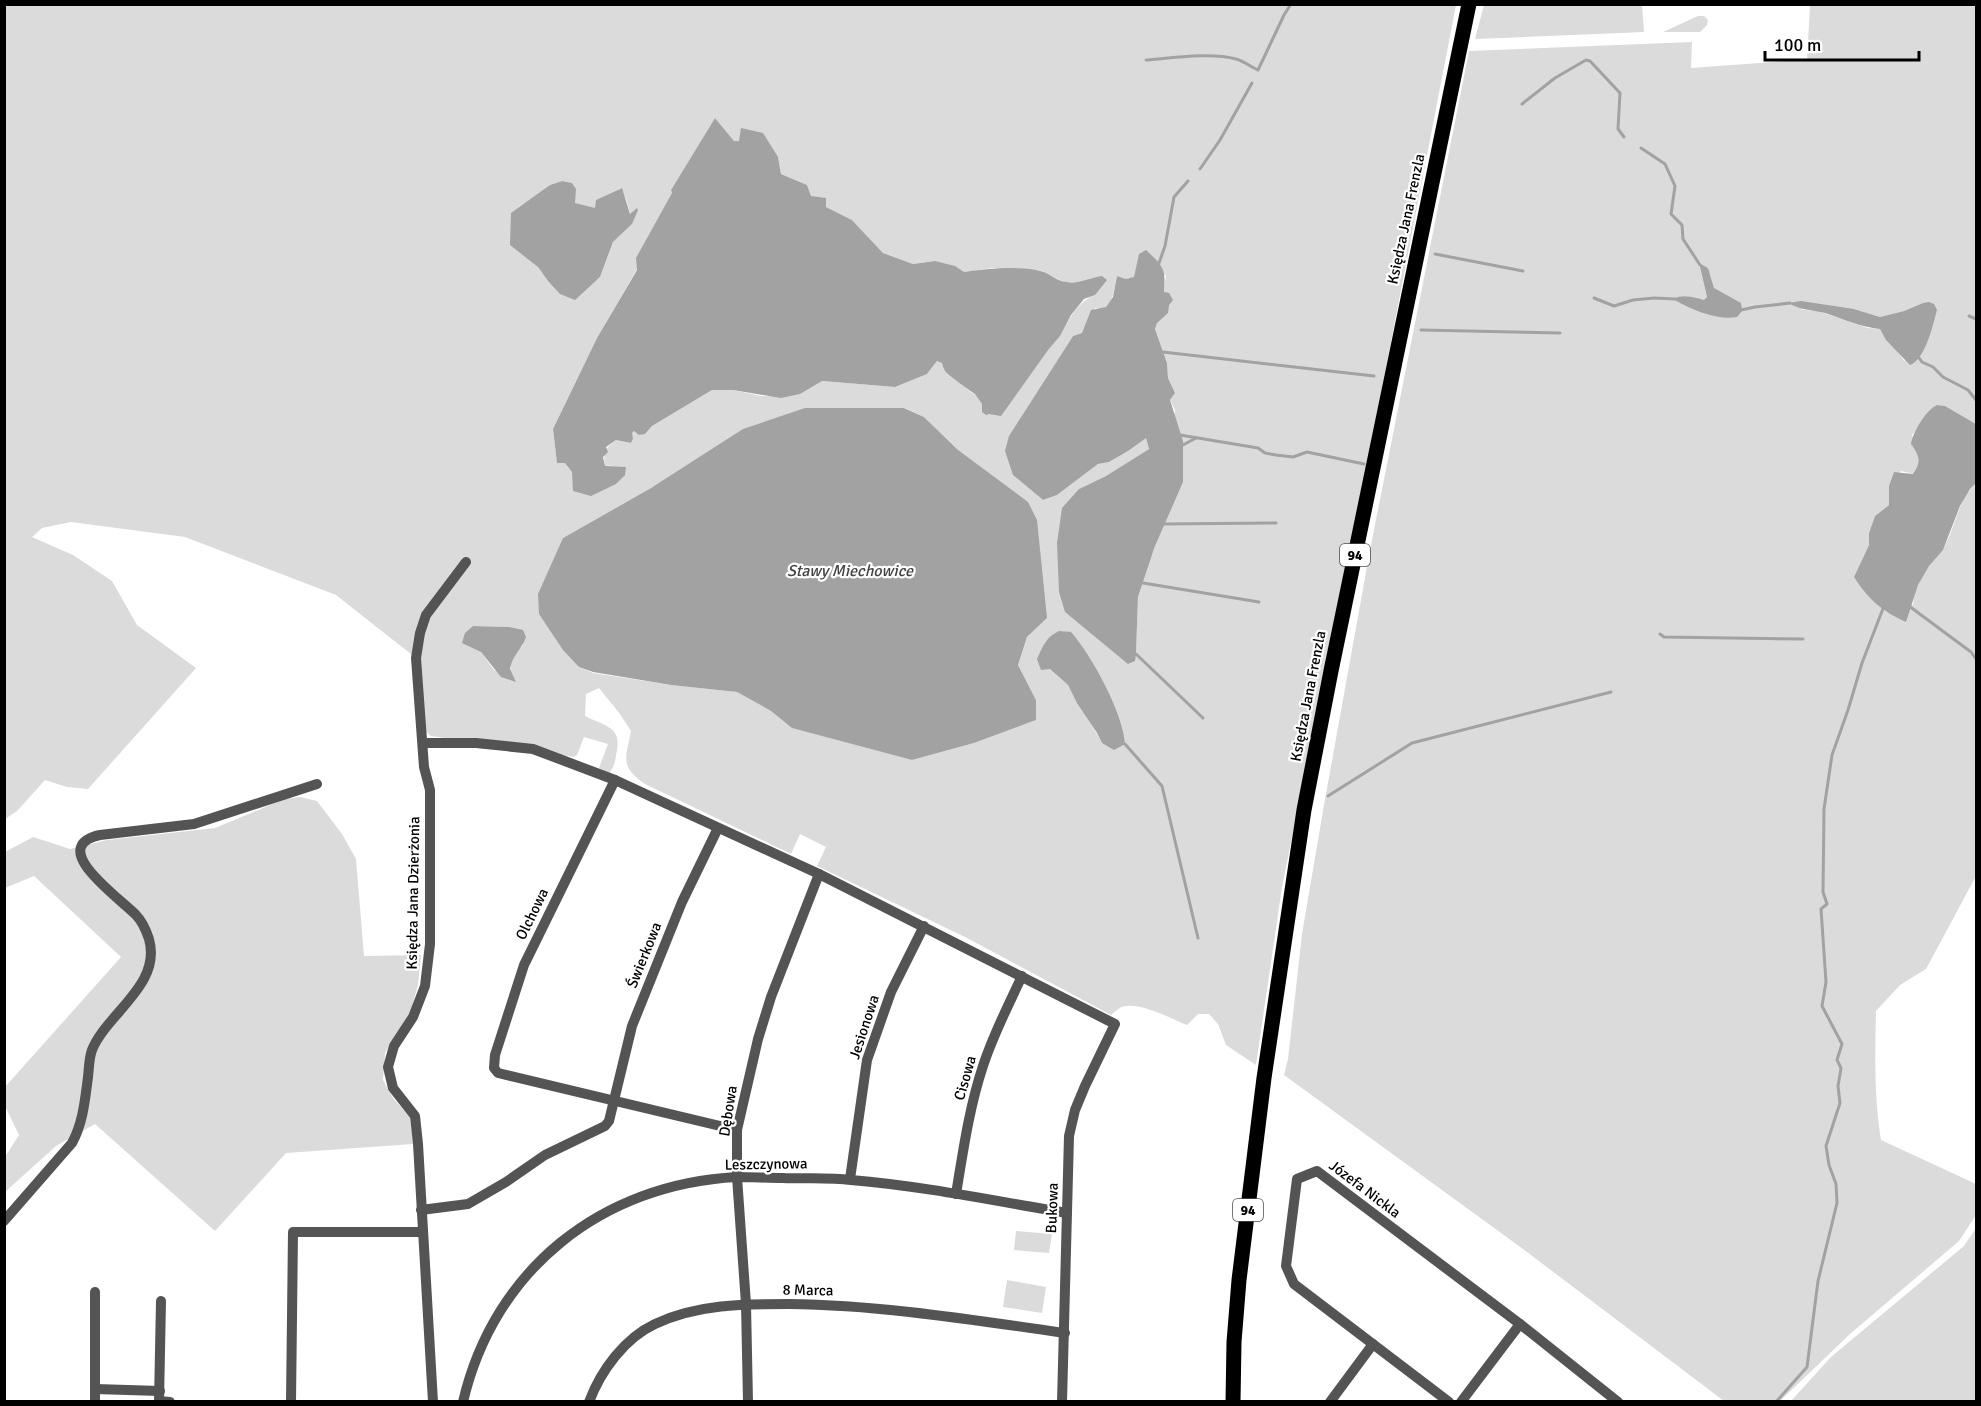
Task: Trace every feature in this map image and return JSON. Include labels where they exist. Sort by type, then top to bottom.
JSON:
[{"type":"main road","name":"Księdza Jana Frenzla","points":[[1233,1401],[1236,1306],[1264,1078],[1304,810],[1469,4]]},
{"type":"street","name":"Księdza Jana Dzierżonia","points":[[433,1401],[415,1116],[393,1088],[388,1067],[394,1046],[413,1017],[425,986],[430,944],[430,790],[424,767],[416,658],[426,615],[466,562]]},
{"type":"street","points":[[423,743],[476,743],[533,749],[615,780],[819,874],[1022,976]]},
{"type":"street","name":"Olchowa","points":[[613,1099],[498,1073],[494,1068],[498,1045],[524,965],[615,780]]},
{"type":"street","points":[[4,1221],[72,1143],[83,1113],[92,1050],[140,987],[147,973],[150,942],[145,928],[137,916],[87,870],[80,857],[81,846],[89,838],[100,835],[194,824],[317,784]]},
{"type":"street","name":"Świerkowa","points":[[421,1210],[468,1204],[506,1182],[545,1155],[605,1126],[609,1121],[632,1026],[682,902],[718,828]]},
{"type":"street","name":"Dębowa","points":[[748,1401],[746,1304],[737,1177],[737,1130],[758,1039],[771,997],[819,874]]},
{"type":"street","name":"Jesionowa","points":[[850,1179],[867,1060],[891,992],[924,926]]},
{"type":"street","name":"Bukowa","points":[[1022,976],[1116,1024],[1075,1110],[1069,1136],[1062,1401]]},
{"type":"street","name":"Cisowa","points":[[956,1194],[963,1150],[982,1067],[1022,976]]},
{"type":"street","points":[[613,1099],[737,1130]]},
{"type":"street","name":"Józefa Nickla","points":[[1449,1401],[1294,1284],[1286,1266],[1297,1179],[1317,1171],[1618,1401]]},
{"type":"street","name":"Leszczynowa","points":[[463,1401],[480,1346],[501,1310],[533,1267],[555,1245],[580,1228],[618,1207],[658,1191],[737,1177],[850,1179],[1066,1213]]},
{"type":"street","points":[[291,1401],[293,1232],[422,1232]]},
{"type":"street","points":[[94,1401],[95,1292]]},
{"type":"street","points":[[159,1398],[161,1301]]},
{"type":"street","name":"8 Marca","points":[[589,1401],[595,1386],[627,1343],[653,1324],[676,1315],[711,1308],[746,1304],[830,1304],[915,1311],[1065,1333]]},
{"type":"street","points":[[1461,1401],[1520,1324]]},
{"type":"street","points":[[1330,1401],[1373,1344]]},
{"type":"street","points":[[95,1389],[170,1401]]},
{"type":"shaded area","points":[[5,5],[1456,5],[1367,466],[1282,887],[1256,1065],[1226,1045],[1218,1024],[1209,1014],[1198,1014],[1187,1025],[1134,1006],[1122,1007],[1111,1015],[965,937],[817,866],[826,847],[800,834],[791,854],[645,784],[631,772],[626,761],[631,731],[599,688],[586,694],[585,716],[615,733],[618,746],[614,765],[609,773],[599,768],[608,744],[584,737],[574,757],[431,736],[425,731],[416,658],[336,595],[185,537],[71,522],[42,528],[32,537],[73,555],[112,581],[137,625],[196,668],[88,789],[67,787],[45,780],[17,811],[5,819]],"holes":[[[715,118],[734,141],[778,157],[781,174],[807,185],[811,196],[826,207],[852,220],[883,253],[913,264],[935,261],[964,272],[993,268],[1042,271],[1064,282],[1085,282],[1091,278],[1095,295],[1080,305],[1047,350],[982,404],[975,394],[943,368],[942,362],[937,361],[927,374],[895,387],[821,381],[800,394],[761,396],[733,390],[712,390],[652,426],[645,434],[634,431],[631,433],[633,439],[631,443],[616,440],[607,448],[604,458],[605,466],[614,465],[572,472],[565,463],[557,463],[553,429],[597,338],[637,269],[672,193],[671,190]],[[562,181],[572,183],[575,203],[596,209],[597,200],[621,188],[630,214],[632,224],[613,242],[600,277],[574,299],[548,281],[538,267],[533,199],[550,185]],[[1166,275],[1164,292],[1166,313],[1155,329],[1167,363],[1168,378],[1175,393],[1170,400],[1175,410],[1155,546],[1138,597],[1136,654],[1128,663],[1065,612],[1079,489],[1106,476],[1149,449],[1146,437],[1109,462],[1098,464],[1057,495],[1043,500],[1013,475],[1023,414],[1073,336],[1082,333],[1095,308],[1101,309],[1109,304],[1117,276],[1126,279]],[[805,408],[905,408],[924,417],[958,450],[1047,618],[1027,637],[1018,665],[1036,700],[1036,720],[974,743],[912,760],[793,728],[771,711],[737,692],[593,673],[579,667],[563,538],[651,488]],[[473,626],[509,627],[523,645],[511,666],[515,681],[494,670],[481,652]],[[1096,668],[1102,743],[1068,685],[1050,669]]]},
{"type":"shaded area","points":[[1484,5],[1642,5],[1644,32],[1475,39]]},
{"type":"shaded area","points":[[1810,5],[1976,5],[1976,424],[1945,406],[1937,405],[1929,412],[1912,435],[1918,455],[1917,469],[1914,474],[1901,471],[1889,486],[1889,505],[1875,516],[1869,533],[1869,545],[1854,577],[1913,605],[1922,578],[1943,549],[1965,498],[1976,483],[1976,876],[1926,969],[1900,985],[1876,1011],[1875,1059],[1881,1140],[1976,1184],[1976,1215],[1959,1241],[1850,1334],[1780,1401],[1724,1401],[1523,1249],[1284,1075],[1288,1059],[1302,934],[1370,550],[1469,51],[1692,42],[1691,68],[1807,61]],"holes":[[[1699,264],[1708,268],[1714,288],[1735,302],[1674,299],[1687,296],[1704,300],[1707,297]],[[1923,303],[1937,310],[1924,348],[1904,361],[1880,329],[1868,328],[1821,312],[1799,309],[1854,309],[1880,317]]]},
{"type":"shaded area","points":[[1698,16],[1704,16],[1708,20],[1707,25],[1700,32],[1663,32]]},
{"type":"shaded area","points":[[300,797],[317,801],[342,834],[356,859],[364,956],[421,955],[418,985],[410,1013],[385,1053],[383,1080],[393,1098],[410,1117],[413,1144],[286,1153],[215,1231],[95,1124],[56,1146],[5,1192],[5,1157],[19,1135],[5,1106],[5,1087],[121,957],[34,876],[5,888],[5,852],[33,837],[70,849],[107,840],[215,828],[285,799]]},
{"type":"shaded area","points":[[1976,1228],[1976,1401],[1791,1401],[1831,1357],[1964,1246]]},
{"type":"shaded area","points":[[1016,1231],[1052,1234],[1049,1253],[1014,1250]]},
{"type":"shaded area","points":[[1007,1280],[1046,1287],[1042,1313],[1003,1307]]},
{"type":"water","points":[[715,118],[734,141],[739,141],[741,128],[763,133],[778,157],[781,174],[807,185],[811,196],[826,198],[826,207],[852,220],[883,253],[913,264],[935,261],[955,266],[964,272],[1015,268],[1044,272],[1066,282],[1080,282],[1102,276],[1107,280],[1095,295],[1084,299],[1071,315],[1060,336],[1001,416],[986,415],[982,412],[982,404],[975,394],[947,373],[942,363],[937,361],[927,374],[895,387],[822,381],[800,394],[781,398],[733,390],[712,390],[652,426],[645,434],[639,435],[634,431],[631,443],[616,440],[606,447],[608,452],[603,457],[605,466],[626,467],[625,475],[616,484],[591,496],[573,491],[572,472],[565,463],[557,463],[553,429],[597,338],[637,270],[636,258],[672,193],[671,190]]},
{"type":"water","points":[[562,181],[572,183],[576,189],[575,203],[595,208],[596,200],[622,188],[630,214],[637,208],[638,210],[632,224],[613,242],[600,277],[575,300],[560,294],[538,267],[510,245],[511,213],[550,185]]},
{"type":"water","points":[[1146,250],[1162,268],[1164,292],[1169,293],[1173,300],[1169,305],[1168,313],[1157,323],[1155,329],[1167,363],[1168,378],[1175,393],[1170,400],[1183,441],[1183,482],[1155,546],[1138,597],[1135,661],[1128,664],[1065,612],[1059,592],[1057,543],[1062,508],[1079,489],[1106,476],[1149,449],[1146,438],[1109,462],[1098,464],[1057,495],[1043,500],[1013,475],[1005,451],[1009,436],[1073,336],[1082,333],[1091,310],[1106,307],[1113,297],[1117,276],[1126,279],[1134,277],[1139,254]]},
{"type":"water","points":[[1699,263],[1708,268],[1714,288],[1741,303],[1742,311],[1737,317],[1713,316],[1673,299],[1685,296],[1704,300],[1707,297]]},
{"type":"water","points":[[1801,301],[1854,309],[1880,317],[1929,302],[1934,304],[1937,310],[1924,349],[1910,365],[1886,340],[1880,329],[1859,325],[1788,303]]},
{"type":"water","points":[[1937,405],[1945,406],[1976,424],[1976,483],[1960,506],[1943,550],[1929,566],[1918,585],[1906,622],[1876,604],[1854,577],[1869,545],[1869,533],[1875,516],[1889,505],[1889,486],[1894,472],[1913,474],[1916,470],[1918,459],[1911,444],[1912,439],[1924,416]]},
{"type":"water","name":"Stawy Miechowice","points":[[805,408],[904,408],[924,417],[958,450],[1028,502],[1037,520],[1047,618],[1027,637],[1018,665],[1036,700],[1036,720],[974,743],[912,760],[792,728],[771,711],[737,692],[671,685],[593,672],[579,667],[563,650],[539,614],[538,594],[563,538],[651,488],[743,429]]},
{"type":"water","points":[[473,626],[509,627],[523,630],[526,637],[510,669],[516,682],[501,677],[481,652],[462,643],[465,633]]},
{"type":"water","points":[[1059,631],[1071,632],[1079,642],[1113,701],[1125,744],[1114,750],[1102,743],[1068,685],[1050,669],[1041,670],[1037,659],[1039,654],[1048,639]]},
{"type":"waterway","points":[[1146,60],[1215,56],[1239,60],[1258,70],[1291,4]]},
{"type":"waterway","points":[[1522,104],[1555,78],[1586,60],[1590,61],[1620,93],[1618,129],[1624,137]]},
{"type":"waterway","points":[[1200,169],[1220,140],[1252,83]]},
{"type":"waterway","points":[[1641,148],[1665,164],[1675,186],[1671,214],[1682,225],[1683,239],[1700,265]]},
{"type":"waterway","points":[[1159,263],[1165,246],[1174,197],[1188,181]]},
{"type":"waterway","points":[[1435,254],[1523,271]]},
{"type":"waterway","points":[[1594,298],[1614,306],[1633,300],[1675,299]]},
{"type":"waterway","points":[[1741,310],[1790,303]]},
{"type":"waterway","points":[[1969,316],[1976,319]]},
{"type":"waterway","points":[[1421,330],[1560,333]]},
{"type":"waterway","points":[[1163,352],[1374,376]]},
{"type":"waterway","points":[[1917,355],[1922,362],[1933,367],[1943,377],[1968,390],[1976,400]]},
{"type":"waterway","points":[[1180,435],[1258,448],[1265,453],[1276,455],[1293,457],[1307,452],[1364,464]]},
{"type":"waterway","points":[[1181,446],[1196,438]]},
{"type":"waterway","points":[[1163,524],[1276,523]]},
{"type":"waterway","points":[[1143,583],[1259,602]]},
{"type":"waterway","points":[[1776,1402],[1807,1367],[1818,1281],[1837,1203],[1836,1184],[1829,1165],[1826,1146],[1840,1103],[1838,1086],[1841,1068],[1837,1060],[1842,1044],[1822,1006],[1826,982],[1821,909],[1827,904],[1823,892],[1824,809],[1832,755],[1862,663],[1884,606]]},
{"type":"waterway","points":[[1909,606],[1971,652],[1976,659]]},
{"type":"waterway","points":[[1660,634],[1664,637],[1803,639]]},
{"type":"waterway","points":[[1136,654],[1203,718]]},
{"type":"waterway","points":[[1328,796],[1412,743],[1611,692]]},
{"type":"waterway","points":[[1125,744],[1162,786],[1198,938]]}]
